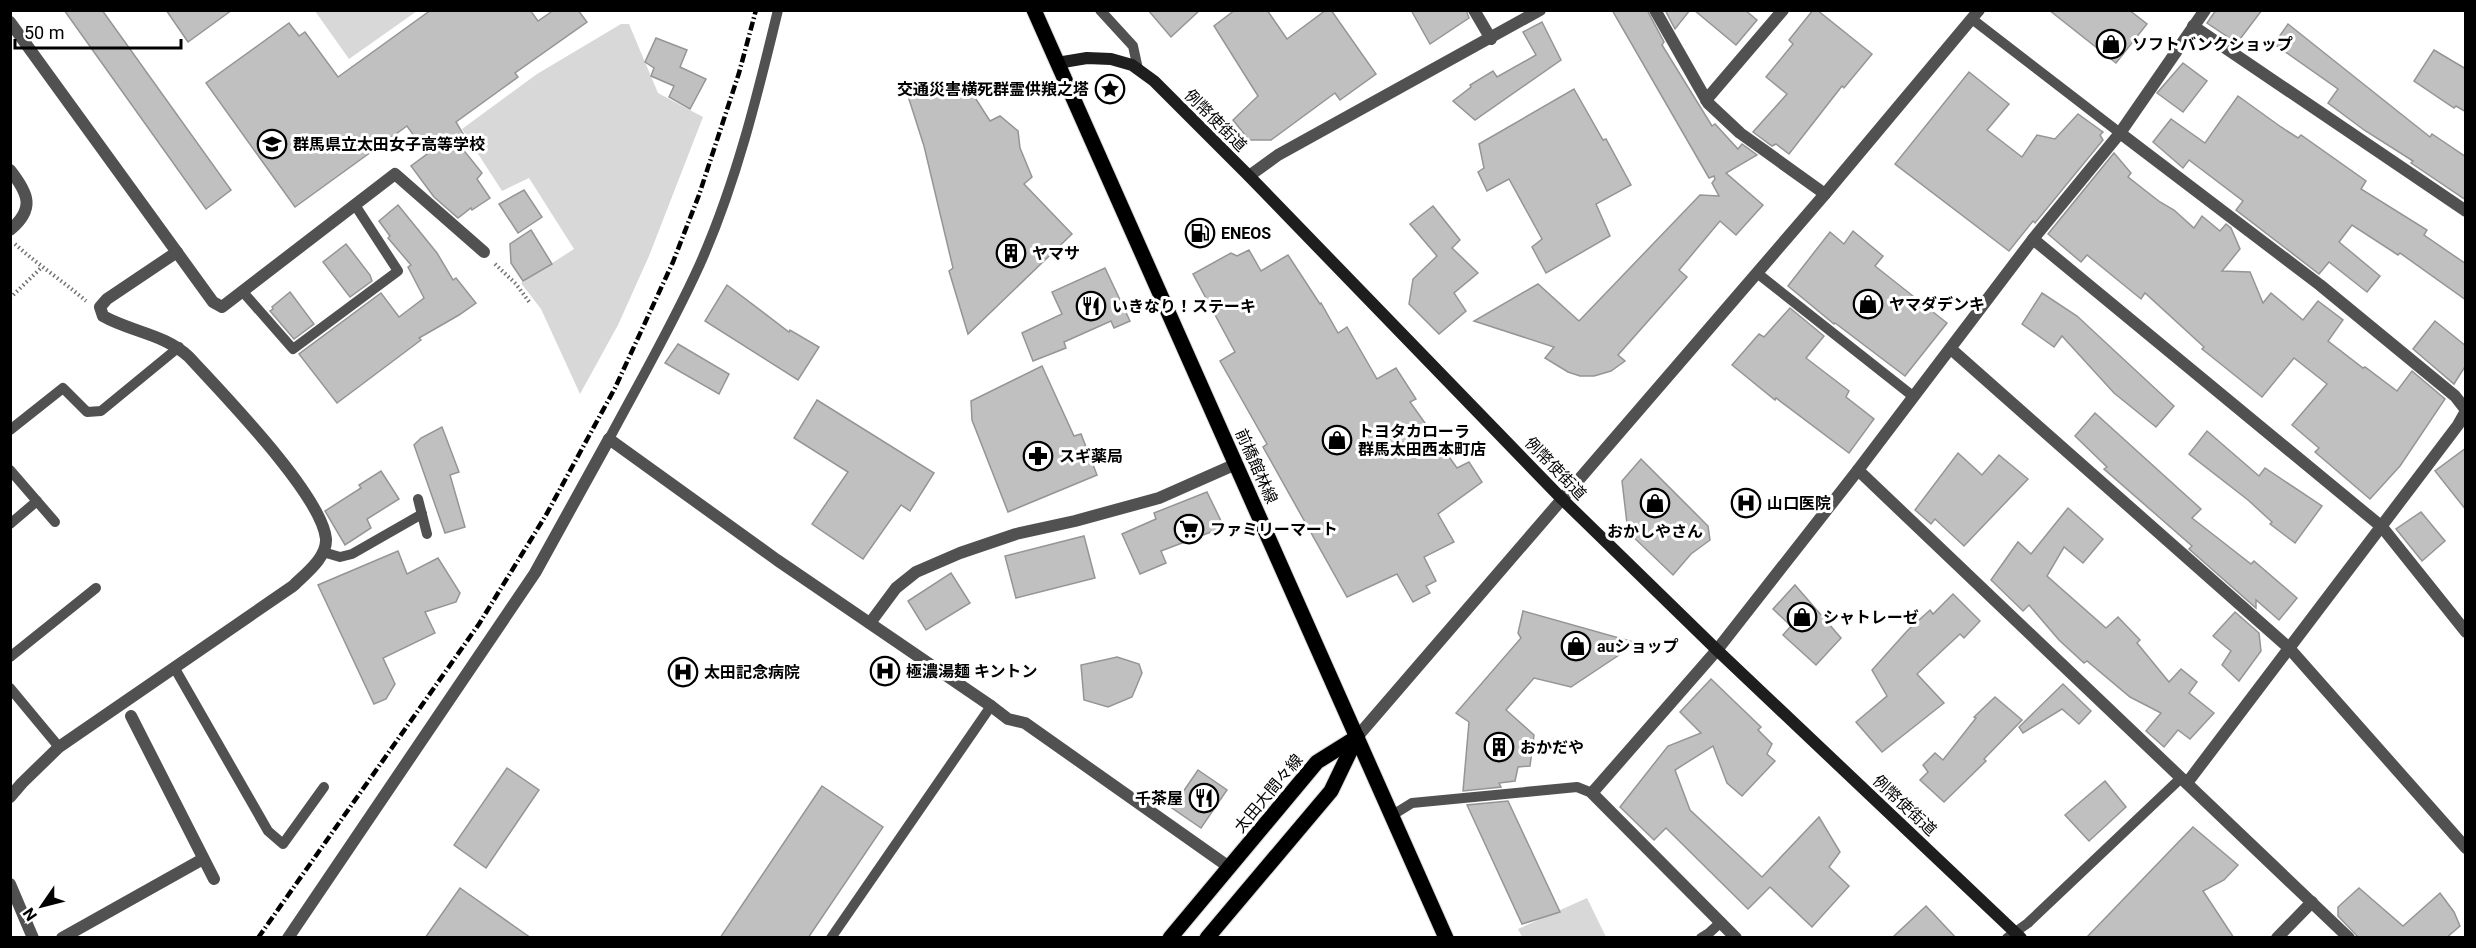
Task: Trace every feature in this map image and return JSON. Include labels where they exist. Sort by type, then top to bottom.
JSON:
[{"type":"main road","name":"前橋館林線","points":[[1034,10],[1446,938]]},
{"type":"main road","name":"例幣使街道","points":[[1058,63],[1080,58],[1111,59],[1132,64],[1138,69],[1250,176],[1562,498],[2014,936]]},
{"type":"main road","name":"太田大間々線","points":[[1170,938],[1317,762],[1357,737]]},
{"type":"main road","points":[[1207,938],[1330,791],[1357,737]]},
{"type":"street","points":[[1474,10],[1491,39]]},
{"type":"street","points":[[1250,176],[1278,155],[1540,10]]},
{"type":"street","points":[[1654,10],[1706,100],[1740,133],[1825,194]]},
{"type":"street","points":[[1706,100],[1783,10]]},
{"type":"street","points":[[1736,938],[1592,793],[1717,650],[1858,470],[2032,239],[2120,134],[2205,10]]},
{"type":"street","points":[[1357,737],[1825,194],[1976,15]]},
{"type":"street","points":[[10,22],[15,37],[213,302],[222,308],[395,174],[484,252]]},
{"type":"street","points":[[2193,26],[2466,211]]},
{"type":"street","points":[[2120,134],[2320,285],[2455,396],[2466,410],[2458,425],[2382,527],[2184,780]]},
{"type":"street","points":[[10,170],[27,201],[26,213],[10,230]]},
{"type":"street","points":[[2032,239],[2382,527],[2466,632]]},
{"type":"street","points":[[10,797],[59,747],[292,586],[310,570],[323,552],[326,539],[316,513],[282,463],[179,347],[103,316],[100,309],[107,299],[177,252]]},
{"type":"street","points":[[1951,349],[2289,648],[2466,848]]},
{"type":"street","points":[[288,938],[536,573],[609,439],[777,560],[1008,719],[1025,723],[1229,867]]},
{"type":"street","points":[[870,623],[896,588],[916,572],[960,553],[1016,534],[1159,498],[1236,464]]},
{"type":"street","points":[[1858,470],[2349,938]]},
{"type":"street","points":[[131,716],[214,879]]},
{"type":"street","points":[[62,938],[203,860]]},
{"type":"street","points":[[10,884],[33,938]]},
{"type":"street","points":[[2277,938],[2312,902]]},
{"type":"lane","points":[[609,439],[667,333],[700,263],[724,202],[753,112],[778,10]]},
{"type":"lane","points":[[1100,10],[1133,46],[1138,69]]},
{"type":"lane","points":[[1976,15],[2120,134]]},
{"type":"lane","points":[[243,292],[293,349],[398,271],[355,205]]},
{"type":"lane","points":[[1757,273],[1914,397]]},
{"type":"lane","points":[[10,430],[63,388],[87,412],[101,411],[179,347]]},
{"type":"lane","points":[[10,471],[55,522]]},
{"type":"lane","points":[[418,499],[427,534]]},
{"type":"lane","points":[[10,524],[37,501]]},
{"type":"lane","points":[[323,552],[340,557],[352,554],[422,514]]},
{"type":"lane","points":[[10,657],[96,588]]},
{"type":"lane","points":[[174,667],[268,831],[283,844],[324,787]]},
{"type":"lane","points":[[10,688],[59,747]]},
{"type":"lane","points":[[831,938],[991,706]]},
{"type":"lane","points":[[2014,936],[2184,780]]},
{"type":"lane","points":[[1391,816],[1412,803],[1577,787],[1592,793]]},
{"type":"lane","points":[[1701,938],[1721,921]]},
{"type":"path","points":[[10,240],[88,303],[100,309]]},
{"type":"path","points":[[484,252],[516,284],[530,303]]},
{"type":"path","points":[[10,297],[42,267]]},
{"type":"shaded area","points":[[315,11],[417,11],[349,59]]},
{"type":"shaded area","points":[[621,24],[629,24],[658,93],[703,117],[649,256],[618,325],[580,394],[541,309],[521,283],[574,249],[529,178],[502,191],[462,129],[537,74]]},
{"type":"shaded area","points":[[1587,898],[1606,937],[1522,937],[1518,929]]},
{"type":"building","points":[[64,10],[102,10],[231,190],[206,209]]},
{"type":"building","points":[[166,10],[232,10],[188,42]]},
{"type":"building","points":[[431,10],[530,10],[538,21],[554,10],[578,10],[587,22],[515,73],[518,77],[456,122],[468,142],[461,147],[482,173],[477,179],[490,198],[472,210],[471,208],[458,218],[434,197],[411,166],[427,154],[407,126],[295,207],[206,83],[289,23],[299,36],[305,32],[338,77]]},
{"type":"building","points":[[1148,10],[1200,10],[1171,37]]},
{"type":"building","points":[[1235,10],[1267,10],[1287,39],[1326,10],[1331,10],[1376,74],[1340,100],[1335,93],[1271,140],[1249,140],[1233,120],[1258,96],[1214,26]]},
{"type":"building","points":[[1411,10],[1466,10],[1469,18],[1430,44]]},
{"type":"building","points":[[1612,10],[1647,10],[1664,42],[1662,45],[1712,126],[1715,124],[1738,149],[1742,144],[1757,155],[1726,173],[1763,205],[1736,235],[1720,221],[1679,270],[1687,277],[1618,355],[1625,361],[1611,371],[1594,376],[1580,376],[1568,372],[1545,358],[1554,347],[1474,321],[1538,284],[1579,321],[1700,195],[1719,196],[1712,183],[1714,176],[1709,178]]},
{"type":"building","points":[[1665,10],[1690,10],[1675,29]]},
{"type":"building","points":[[1694,10],[1745,10],[1757,20],[1736,45]]},
{"type":"building","points":[[1813,10],[1817,10],[1872,54],[1844,88],[1842,86],[1789,154],[1776,144],[1772,146],[1753,132],[1787,94],[1766,77],[1793,44],[1789,40]]},
{"type":"building","name":"ソフトバンクショップ","points":[[2049,10],[2129,10],[2147,24],[2116,63]]},
{"type":"building","points":[[2216,10],[2262,10],[2237,43],[2207,23]]},
{"type":"building","points":[[1542,22],[1561,60],[1475,120],[1453,101],[1471,87],[1470,85],[1493,71],[1497,77],[1536,55],[1523,32]]},
{"type":"building","points":[[2288,24],[2430,137],[2432,134],[2466,157],[2466,200],[2328,103],[2338,89],[2274,44]]},
{"type":"building","points":[[656,38],[687,50],[680,67],[706,79],[690,109],[669,97],[674,86],[651,76],[654,68],[645,62]]},
{"type":"building","points":[[2434,50],[2466,69],[2466,112],[2456,106],[2454,108],[2414,81]]},
{"type":"building","points":[[2183,63],[2207,81],[2183,112],[2157,93]]},
{"type":"building","points":[[1969,72],[2009,104],[1987,130],[2022,157],[2037,135],[2055,139],[2078,114],[2103,132],[2100,135],[2103,140],[2009,251],[1895,164]]},
{"type":"building","points":[[1574,89],[1603,140],[1606,139],[1631,185],[1596,204],[1610,236],[1546,273],[1532,247],[1542,239],[1509,179],[1487,191],[1478,172],[1484,168],[1479,144]]},
{"type":"building","points":[[908,96],[974,96],[990,121],[1000,116],[1018,131],[1020,148],[1032,177],[1024,184],[1072,234],[968,334],[949,271],[953,268],[924,146]]},
{"type":"building","points":[[2238,96],[2298,138],[2301,135],[2366,181],[2361,189],[2427,230],[2424,235],[2466,264],[2466,300],[2400,253],[2398,255],[2352,225],[2339,242],[2380,276],[2367,292],[2329,262],[2319,274],[2236,210],[2243,201],[2189,160],[2183,168],[2153,142],[2171,119],[2205,143]]},
{"type":"building","points":[[2114,153],[2131,173],[2128,177],[2174,210],[2194,228],[2202,216],[2220,231],[2226,224],[2231,228],[2240,249],[2222,271],[2250,272],[2263,303],[2271,293],[2303,320],[2318,301],[2343,320],[2328,341],[2397,391],[2412,371],[2445,399],[2400,466],[2370,499],[2315,452],[2319,448],[2292,425],[2327,384],[2294,358],[2262,397],[2202,349],[2204,347],[2145,293],[2141,299],[2087,255],[2081,262],[2048,234]]},
{"type":"building","points":[[524,190],[542,217],[518,233],[499,204]]},
{"type":"building","points":[[398,205],[437,253],[453,280],[456,278],[476,303],[419,338],[421,340],[337,403],[299,354],[381,293],[399,317],[424,298],[408,267],[411,265],[388,238],[390,236],[379,221]]},
{"type":"building","points":[[1433,206],[1460,240],[1452,248],[1478,273],[1454,293],[1466,311],[1439,334],[1409,304],[1413,279],[1437,256],[1410,224]]},
{"type":"building","points":[[531,230],[552,264],[523,281],[511,263],[510,244]]},
{"type":"building","name":"ヤマダデンキ","points":[[1853,231],[1883,256],[1875,266],[1947,323],[1905,376],[1834,324],[1788,286],[1830,232],[1844,244]]},
{"type":"building","points":[[346,244],[370,275],[372,281],[350,297],[323,262]]},
{"type":"building","points":[[1249,250],[1261,271],[1288,255],[1321,303],[1338,333],[1347,327],[1377,379],[1396,368],[1416,399],[1410,402],[1457,468],[1469,462],[1482,482],[1438,514],[1454,542],[1424,557],[1436,581],[1426,586],[1430,593],[1413,602],[1397,574],[1347,597],[1263,447],[1267,444],[1220,361],[1235,352],[1193,274],[1231,253],[1237,256]]},
{"type":"building","name":"いきなり！ステーキ","points":[[1105,268],[1130,321],[1114,328],[1111,321],[1064,342],[1066,348],[1033,361],[1022,333],[1062,314],[1052,292]]},
{"type":"building","points":[[727,285],[789,332],[790,330],[819,347],[798,380],[705,321]]},
{"type":"building","points":[[290,292],[314,324],[294,339],[270,311]]},
{"type":"building","points":[[2042,293],[2077,316],[2174,406],[2156,427],[2114,393],[2062,336],[2054,347],[2022,324]]},
{"type":"building","points":[[1790,308],[1824,336],[1806,358],[1849,391],[1846,397],[1874,419],[1849,453],[1776,398],[1775,400],[1732,365],[1759,334],[1764,337]]},
{"type":"building","points":[[2435,321],[2466,346],[2466,365],[2454,384],[2413,349]]},
{"type":"building","points":[[678,344],[729,374],[719,394],[665,363]]},
{"type":"building","name":"スギ薬局","points":[[1042,366],[1074,436],[1081,434],[1097,475],[1008,512],[972,420],[971,401]]},
{"type":"building","points":[[817,400],[934,473],[910,511],[901,505],[863,559],[812,524],[848,472],[794,438]]},
{"type":"building","points":[[2095,413],[2201,509],[2192,518],[2251,564],[2254,561],[2297,598],[2279,620],[2256,600],[2256,608],[2189,549],[2192,546],[2104,469],[2107,467],[2075,436]]},
{"type":"building","points":[[442,427],[459,472],[450,475],[465,527],[445,533],[414,445],[421,438]]},
{"type":"building","points":[[2207,431],[2259,476],[2265,468],[2322,506],[2295,543],[2270,524],[2272,522],[2248,500],[2189,454]]},
{"type":"building","points":[[2466,448],[2466,510],[2435,471]]},
{"type":"building","points":[[1958,453],[1982,475],[1999,455],[2028,479],[1964,546],[1935,519],[1931,524],[1915,510]]},
{"type":"building","name":"おかしやさん","points":[[1641,459],[1708,526],[1710,540],[1691,554],[1673,575],[1628,532],[1622,481]]},
{"type":"building","points":[[381,471],[399,499],[367,519],[371,528],[345,545],[325,511],[361,488],[359,485]]},
{"type":"building","points":[[1207,492],[1224,527],[1161,551],[1166,563],[1140,574],[1122,534],[1156,519],[1154,513]]},
{"type":"building","points":[[2068,508],[2103,539],[2083,563],[2064,547],[2047,576],[2106,628],[2118,617],[2140,640],[2137,643],[2169,682],[2181,669],[2197,682],[2189,693],[2214,713],[2190,739],[2178,730],[2164,747],[2146,731],[2161,713],[2130,697],[2087,661],[2084,663],[2059,640],[2029,605],[2023,611],[1991,580],[2018,542],[2031,554]]},
{"type":"building","points":[[2421,512],[2445,541],[2422,561],[2396,529]]},
{"type":"building","points":[[1084,536],[1095,578],[1016,598],[1005,556]]},
{"type":"building","points":[[398,551],[407,574],[438,558],[460,593],[456,602],[425,612],[435,633],[383,658],[395,684],[386,699],[374,704],[318,585]]},
{"type":"building","points":[[951,573],[970,603],[926,630],[908,601]]},
{"type":"building","name":"シャトレーゼ","points":[[1795,585],[1841,638],[1816,665],[1783,635],[1791,626],[1773,609]]},
{"type":"building","points":[[1953,594],[1980,621],[1964,638],[1960,634],[1917,674],[1944,703],[1882,752],[1856,722],[1887,696],[1872,670],[1908,630],[1930,610],[1933,614]]},
{"type":"building","points":[[1523,611],[1637,643],[1571,687],[1534,678],[1506,710],[1534,735],[1530,766],[1518,767],[1515,781],[1499,783],[1501,787],[1463,791],[1469,722],[1456,713],[1521,638],[1518,633]]},
{"type":"building","points":[[2235,612],[2259,633],[2261,651],[2239,681],[2222,665],[2231,651],[2213,636]]},
{"type":"building","points":[[1117,657],[1139,664],[1142,673],[1132,697],[1108,707],[1084,700],[1081,665]]},
{"type":"building","points":[[1711,679],[1761,727],[1758,730],[1772,744],[1767,754],[1775,761],[1742,796],[1727,783],[1713,746],[1675,770],[1690,810],[1762,877],[1819,817],[1840,852],[1829,867],[1849,886],[1812,927],[1770,887],[1748,909],[1666,828],[1654,840],[1620,807],[1668,746],[1701,733],[1680,712]]},
{"type":"building","points":[[2063,684],[2091,711],[2079,724],[2062,709],[2023,733],[2019,727]]},
{"type":"building","points":[[1995,697],[2022,720],[1984,759],[1986,761],[1944,802],[1920,780],[1928,772],[1923,765],[1935,753],[1943,760],[1976,718],[1974,717]]},
{"type":"building","points":[[507,768],[539,790],[486,868],[454,845]]},
{"type":"building","points":[[1198,770],[1227,790],[1201,828],[1172,808]]},
{"type":"building","points":[[2105,781],[2126,807],[2089,841],[2065,815]]},
{"type":"building","points":[[822,786],[883,827],[808,938],[720,938]]},
{"type":"building","points":[[1508,801],[1560,912],[1522,924],[1467,805]]},
{"type":"building","points":[[2193,827],[2238,865],[2224,880],[2203,891],[2234,938],[2086,938]]},
{"type":"building","points":[[460,888],[531,938],[425,938]]},
{"type":"building","points":[[2359,888],[2403,926],[2440,893],[2454,912],[2460,926],[2446,938],[2359,938],[2338,916],[2338,907]]},
{"type":"building","points":[[1926,906],[1956,938],[1893,937]]},
{"type":"railway","points":[[258,938],[479,624],[546,515],[615,388],[673,262],[699,195],[739,73],[756,10]]},
{"type":"place","name":"ソフトバンクショップ","points":[[2111,44]]},
{"type":"place","name":"交通災害横死群霊供羪之塔","points":[[1110,89]]},
{"type":"place","name":"群馬県立太田女子高等学校","points":[[272,144]]},
{"type":"place","name":"ENEOS","points":[[1200,233]]},
{"type":"place","name":"ヤマサ","points":[[1011,253]]},
{"type":"place","name":"ヤマダデンキ","points":[[1868,304]]},
{"type":"place","name":"いきなり！ステーキ","points":[[1091,306]]},
{"type":"place","name":"トヨタカローラ 群馬太田西本町店","points":[[1337,440]]},
{"type":"place","name":"スギ薬局","points":[[1038,456]]},
{"type":"place","name":"おかしやさん","points":[[1655,503]]},
{"type":"place","name":"山口医院","points":[[1746,503]]},
{"type":"place","name":"ファミリーマート","points":[[1189,529]]},
{"type":"place","name":"シャトレーゼ","points":[[1802,617]]},
{"type":"place","name":"auショップ","points":[[1576,646]]},
{"type":"place","name":"極濃湯麺 キントン","points":[[885,671]]},
{"type":"place","name":"太田記念病院","points":[[683,672]]},
{"type":"place","name":"おかだや","points":[[1499,747]]},
{"type":"place","name":"千茶屋","points":[[1204,798]]}]
